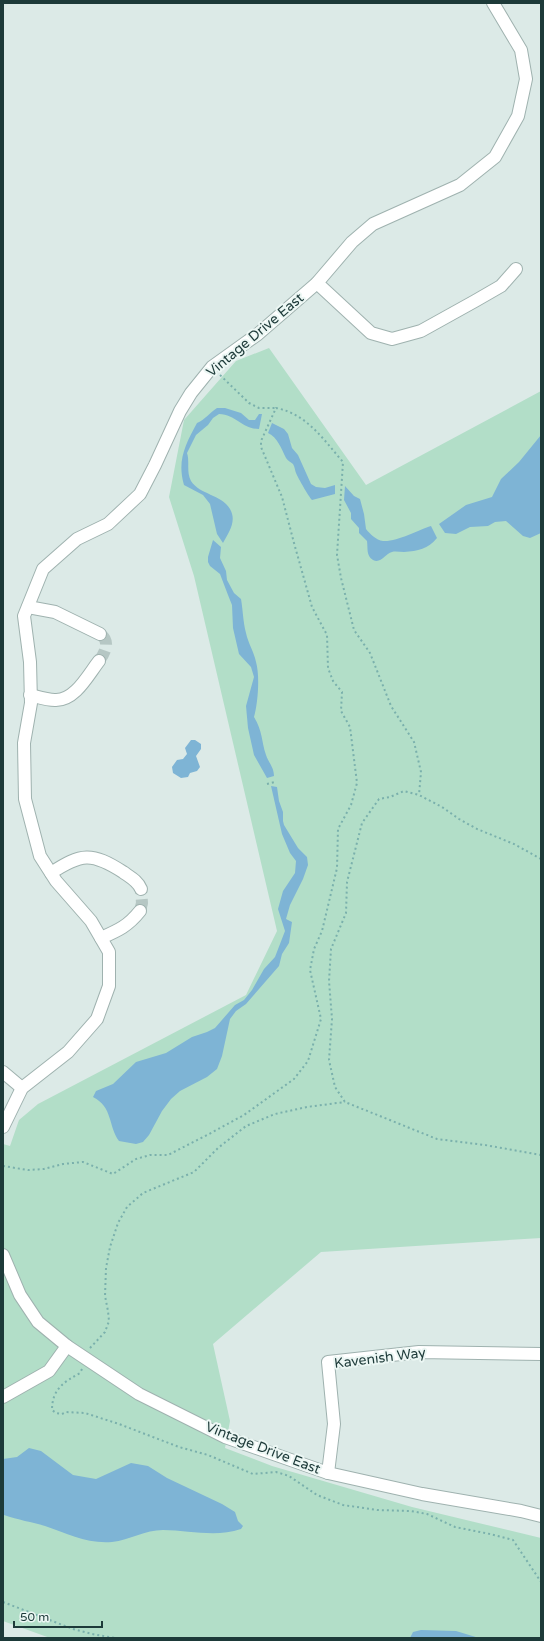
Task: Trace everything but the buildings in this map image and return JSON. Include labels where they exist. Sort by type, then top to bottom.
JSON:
[{"type":"street","name":"Vintage Drive East","points":[[3,1127],[22,1088],[68,1052],[97,1019],[109,986],[109,952],[91,921],[56,881],[40,856],[25,799],[24,743],[31,703],[30,662],[24,616],[43,569],[77,539],[108,524],[140,494],[180,411],[212,367],[258,334],[317,283],[352,242],[373,224],[460,185],[495,156],[518,116],[526,80],[521,50],[493,3]]},
{"type":"street","points":[[317,283],[371,333],[392,339],[421,330],[502,286],[516,269]]},
{"type":"street","points":[[28,607],[55,612],[100,634]]},
{"type":"street","points":[[30,695],[54,700],[68,698],[76,691],[99,661]]},
{"type":"street","points":[[51,873],[74,860],[84,857],[93,857],[104,860],[133,879],[139,885],[140,889]]},
{"type":"street","points":[[101,938],[129,924],[140,911]]},
{"type":"street","points":[[3,1072],[22,1088]]},
{"type":"street","name":"Vintage Drive East","points":[[3,1255],[20,1294],[38,1322],[67,1346],[139,1394],[226,1437],[328,1473],[422,1494],[521,1511],[541,1516]]},
{"type":"street","points":[[3,1397],[49,1371],[67,1346]]},
{"type":"street","name":"Kavenish Way","points":[[328,1473],[334,1424],[328,1362],[419,1352],[541,1354]]},
{"type":"path","points":[[212,367],[249,403],[259,408],[284,409],[306,420],[343,462],[339,503],[337,555],[341,578],[354,630],[370,653],[391,706],[414,742],[421,772],[419,795]]},
{"type":"path","points":[[3,1166],[28,1170],[44,1169],[70,1163],[83,1162],[113,1174],[136,1159],[150,1155],[168,1155],[244,1115],[294,1079],[308,1062],[321,1019],[310,970],[314,949],[322,931],[337,868],[338,829],[351,806],[357,783],[350,727],[341,711],[342,692],[333,681],[328,668],[327,635],[312,607],[282,497],[261,447],[262,438],[276,408]]},
{"type":"path","points":[[267,784],[275,782]]},
{"type":"path","points":[[346,1102],[335,1087],[329,1060],[332,1019],[329,981],[331,949],[346,913],[347,882],[362,823],[379,799],[390,797],[404,791],[419,795],[442,807],[477,829],[514,844],[541,859]]},
{"type":"path","points":[[541,1155],[485,1144],[437,1139],[346,1102],[307,1107],[275,1114],[246,1126],[218,1148],[194,1172],[143,1193],[127,1207],[118,1223],[110,1247],[106,1268],[105,1296],[109,1321],[105,1332],[91,1346],[80,1373],[58,1387],[52,1401],[52,1410],[56,1413],[85,1413],[119,1424],[179,1447],[208,1455],[253,1474],[276,1472],[289,1476],[317,1495],[343,1504],[377,1510],[411,1511],[427,1514],[455,1527],[513,1540],[541,1582]]},
{"type":"path","points":[[3,1602],[73,1629],[115,1638]]},
{"type":"green space","points":[[269,348],[366,485],[541,391],[541,1238],[321,1252],[213,1344],[230,1421],[225,1448],[272,1466],[412,1507],[541,1538],[541,1638],[50,1638],[3,1621],[3,1144],[10,1146],[19,1120],[38,1104],[246,995],[277,931],[194,576],[169,497],[184,420],[236,361]]},
{"type":"water","points":[[217,408],[225,408],[241,413],[249,420],[255,420],[259,414],[262,414],[259,429],[248,427],[230,417],[219,414],[196,435],[187,453],[191,481],[195,486],[221,500],[226,504],[232,513],[233,518],[231,526],[223,543],[217,534],[210,504],[203,495],[184,485],[181,468],[183,453],[197,423]]},
{"type":"water","points":[[272,423],[284,429],[288,434],[292,448],[298,455],[311,484],[316,487],[325,488],[335,485],[335,494],[312,500],[299,479],[293,464],[286,458],[277,440],[268,433]]},
{"type":"water","points":[[541,435],[541,533],[530,538],[523,536],[506,521],[495,522],[488,526],[470,527],[456,534],[445,533],[439,524],[466,505],[492,497],[501,479],[519,462]]},
{"type":"water","points":[[345,486],[354,496],[360,499],[366,529],[376,538],[383,541],[395,540],[431,526],[437,538],[430,545],[422,549],[409,552],[393,552],[381,560],[373,560],[368,554],[367,541],[359,533],[359,528],[351,519],[351,513],[344,500]]},
{"type":"water","points":[[213,540],[221,547],[220,558],[226,571],[227,580],[234,593],[241,599],[245,629],[256,662],[258,690],[254,717],[257,722],[264,750],[274,773],[274,776],[267,778],[254,755],[248,728],[246,706],[254,677],[251,667],[239,654],[233,628],[232,605],[220,574],[210,566],[208,562]]},
{"type":"water","points":[[191,740],[195,740],[201,744],[201,749],[196,756],[200,767],[197,771],[190,773],[188,777],[181,778],[173,773],[172,767],[177,760],[183,759],[187,754],[185,748]]},
{"type":"water","points":[[271,786],[277,787],[279,801],[283,812],[284,825],[298,848],[307,857],[308,865],[290,905],[286,919],[292,922],[289,943],[282,954],[279,966],[246,1004],[236,1011],[230,1019],[222,1056],[217,1069],[207,1077],[180,1091],[171,1099],[162,1111],[149,1135],[143,1142],[136,1144],[119,1141],[107,1111],[99,1101],[93,1097],[96,1091],[113,1084],[136,1062],[166,1053],[192,1037],[215,1028],[235,1005],[244,1000],[252,990],[264,969],[275,957],[285,931],[278,909],[283,891],[295,873],[296,861],[290,853],[282,834]]},
{"type":"water","points":[[29,1448],[41,1451],[73,1475],[96,1479],[131,1463],[148,1466],[167,1478],[222,1504],[235,1512],[238,1521],[243,1526],[241,1529],[222,1533],[156,1530],[119,1541],[103,1542],[78,1538],[45,1526],[4,1515],[3,1459],[17,1457]]},
{"type":"water","points":[[421,1630],[456,1631],[479,1638],[410,1638],[413,1632]]},
{"type":"tunnel","points":[[99,661],[106,647],[105,640],[100,634]]},
{"type":"tunnel","points":[[140,911],[142,903],[141,889]]}]
